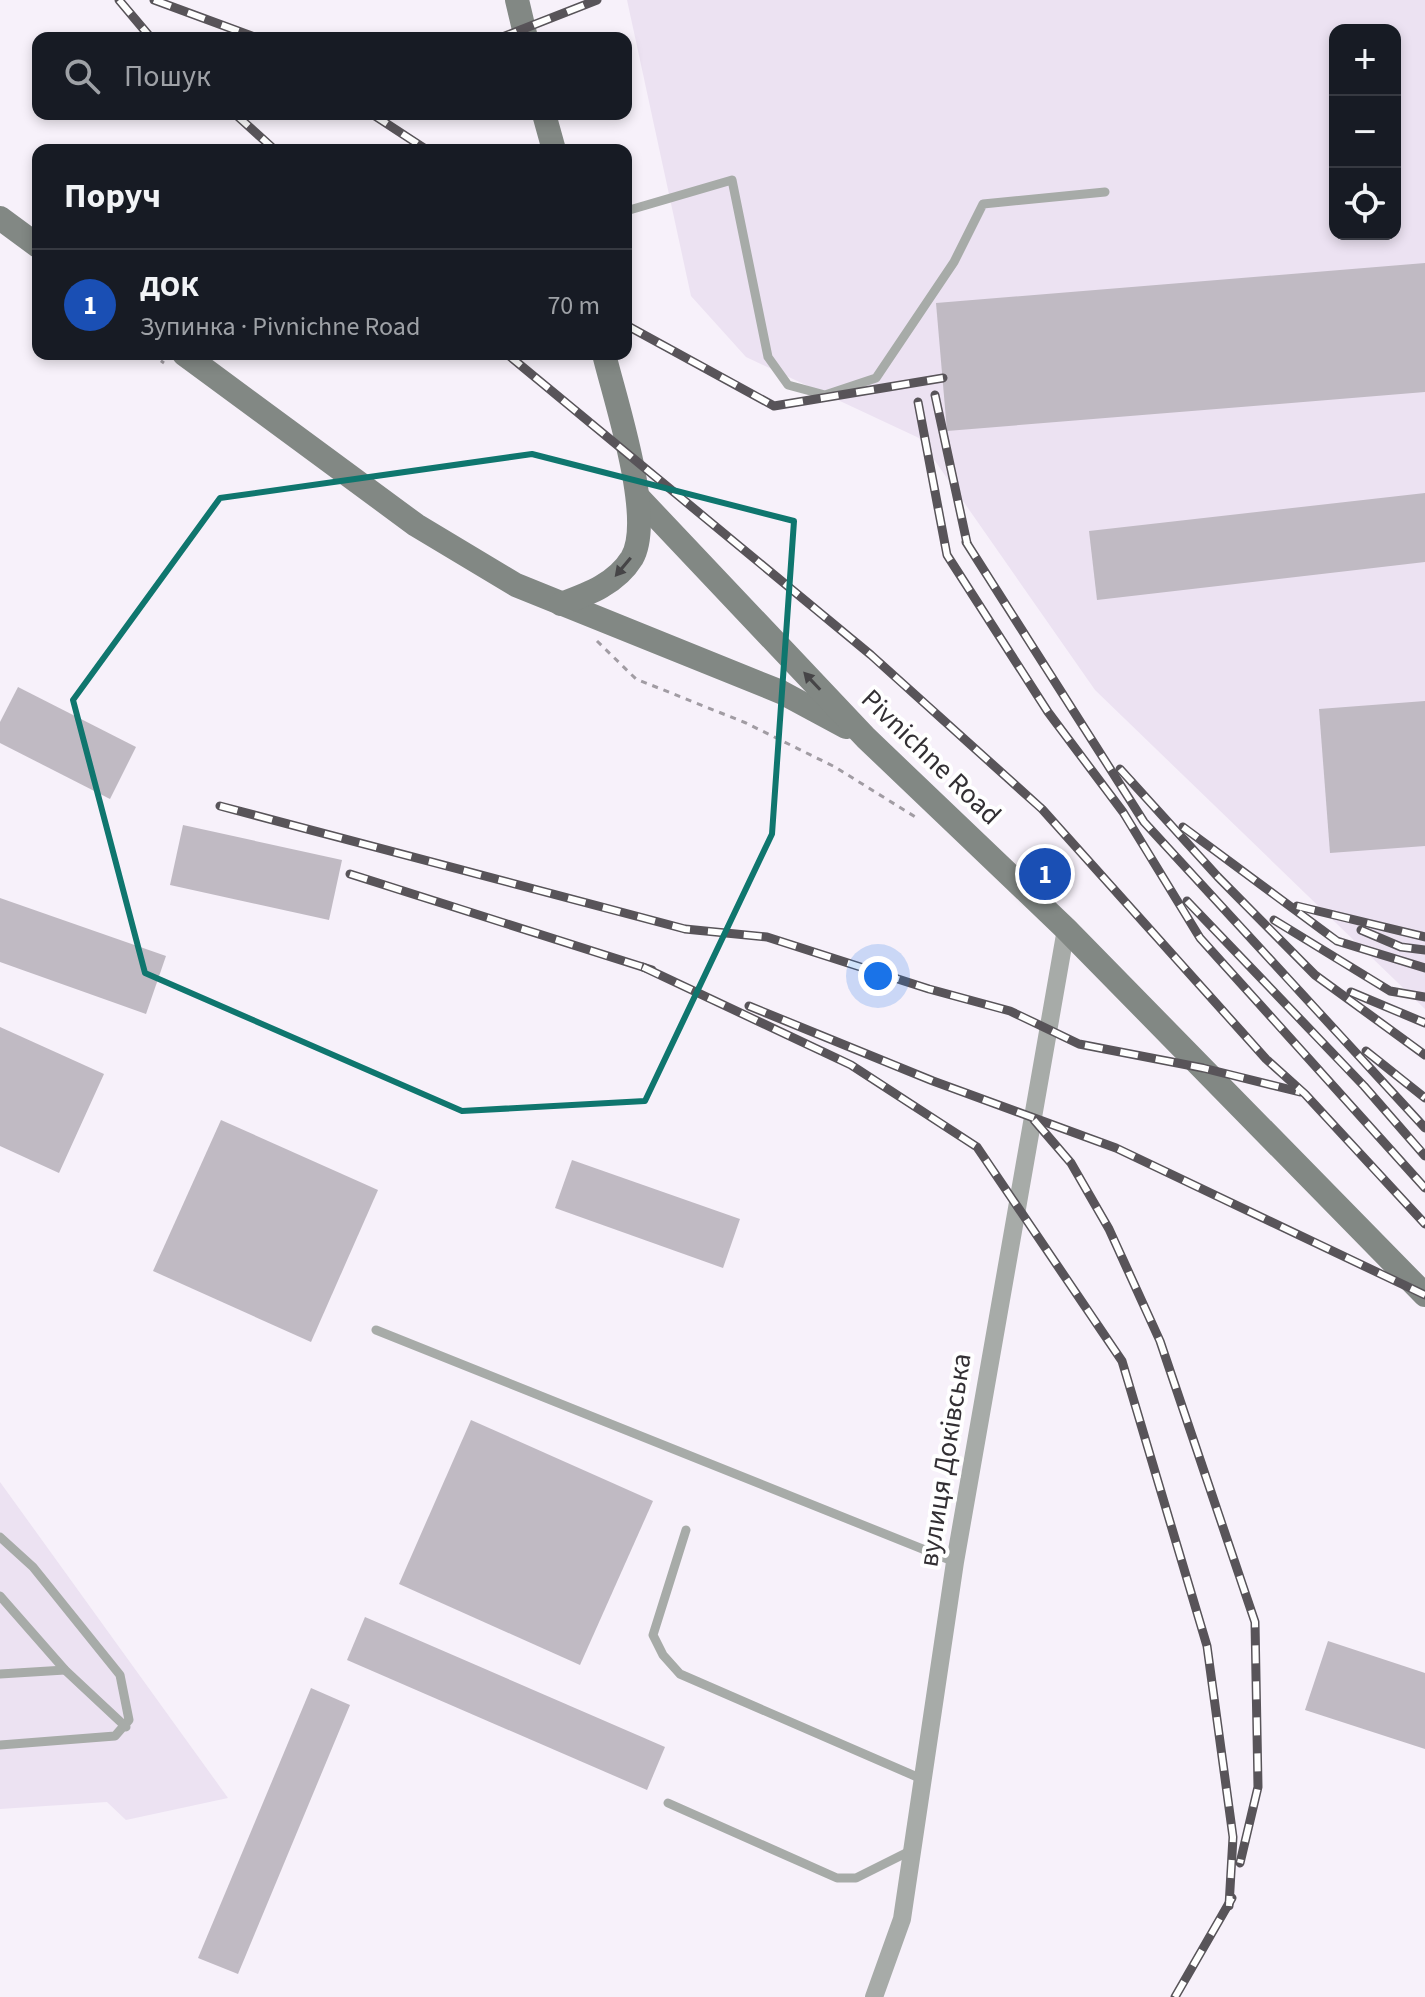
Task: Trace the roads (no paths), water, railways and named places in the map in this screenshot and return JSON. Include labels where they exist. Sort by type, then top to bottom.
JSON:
[{"type":"main road","points":[[517,0],[525,32]]},
{"type":"main road","points":[[546,120],[552,144]]},
{"type":"main road","points":[[0,218],[32,242]]},
{"type":"main road","points":[[192,360],[416,525],[516,585],[781,692],[866,738]]},
{"type":"main road","points":[[561,604],[595,592],[613,579],[632,558],[641,531],[638,497],[605,360]]},
{"type":"main road","name":"Pivnichne Road","points":[[638,497],[866,738],[1066,929],[1425,1295]]},
{"type":"street","name":"вулиця Доківська","points":[[874,1997],[902,1919],[955,1562],[1066,929]]},
{"type":"lane","points":[[632,209],[732,180],[768,357],[788,385],[825,395],[876,378],[954,262],[983,204],[1105,192]]},
{"type":"lane","points":[[376,1330],[955,1562]]},
{"type":"lane","points":[[686,1530],[653,1635],[663,1655],[680,1674],[924,1780]]},
{"type":"lane","points":[[0,1537],[33,1567],[120,1675],[129,1720],[115,1736],[102,1739],[0,1745]]},
{"type":"lane","points":[[0,1596],[65,1670],[126,1727]]},
{"type":"lane","points":[[0,1674],[65,1670]]},
{"type":"lane","points":[[668,1803],[837,1878],[856,1878],[913,1850]]},
{"type":"railway","points":[[119,0],[146,32]]},
{"type":"railway","points":[[154,0],[241,32]]},
{"type":"railway","points":[[515,32],[597,0]]},
{"type":"railway","points":[[242,120],[268,144]]},
{"type":"railway","points":[[381,120],[418,144]]},
{"type":"railway","points":[[632,328],[774,406],[943,378]]},
{"type":"railway","points":[[514,360],[871,655],[1042,809],[1266,1059],[1305,1094],[1425,1224]]},
{"type":"railway","points":[[935,395],[967,543]]},
{"type":"railway","points":[[918,402],[947,555],[1048,712],[1123,812],[1200,938],[1425,1188]]},
{"type":"railway","points":[[966,542],[1144,822],[1425,1128]]},
{"type":"railway","points":[[1120,769],[1218,877],[1315,975],[1425,1055]]},
{"type":"railway","points":[[220,806],[685,929],[767,937],[929,989],[1010,1011],[1079,1044],[1203,1068],[1300,1092]]},
{"type":"railway","points":[[1183,827],[1337,941],[1425,968]]},
{"type":"railway","points":[[350,874],[652,970]]},
{"type":"railway","points":[[1187,901],[1364,1086],[1425,1156]]},
{"type":"railway","points":[[1297,906],[1425,937]]},
{"type":"railway","points":[[1274,920],[1390,991],[1425,997]]},
{"type":"railway","points":[[1361,930],[1401,947],[1425,950]]},
{"type":"railway","points":[[643,967],[851,1065],[977,1147],[1122,1361],[1207,1646],[1233,1837],[1229,1906]]},
{"type":"railway","points":[[1351,992],[1425,1023]]},
{"type":"railway","points":[[749,1006],[933,1081],[1116,1148],[1425,1295]]},
{"type":"railway","points":[[1366,1051],[1425,1098]]},
{"type":"railway","points":[[1034,1120],[1071,1163],[1109,1229],[1160,1341],[1255,1622],[1258,1787],[1240,1863]]},
{"type":"railway","points":[[1175,1997],[1232,1898]]},
{"type":"place","name":"ДОК","points":[[1045,874]]}]
